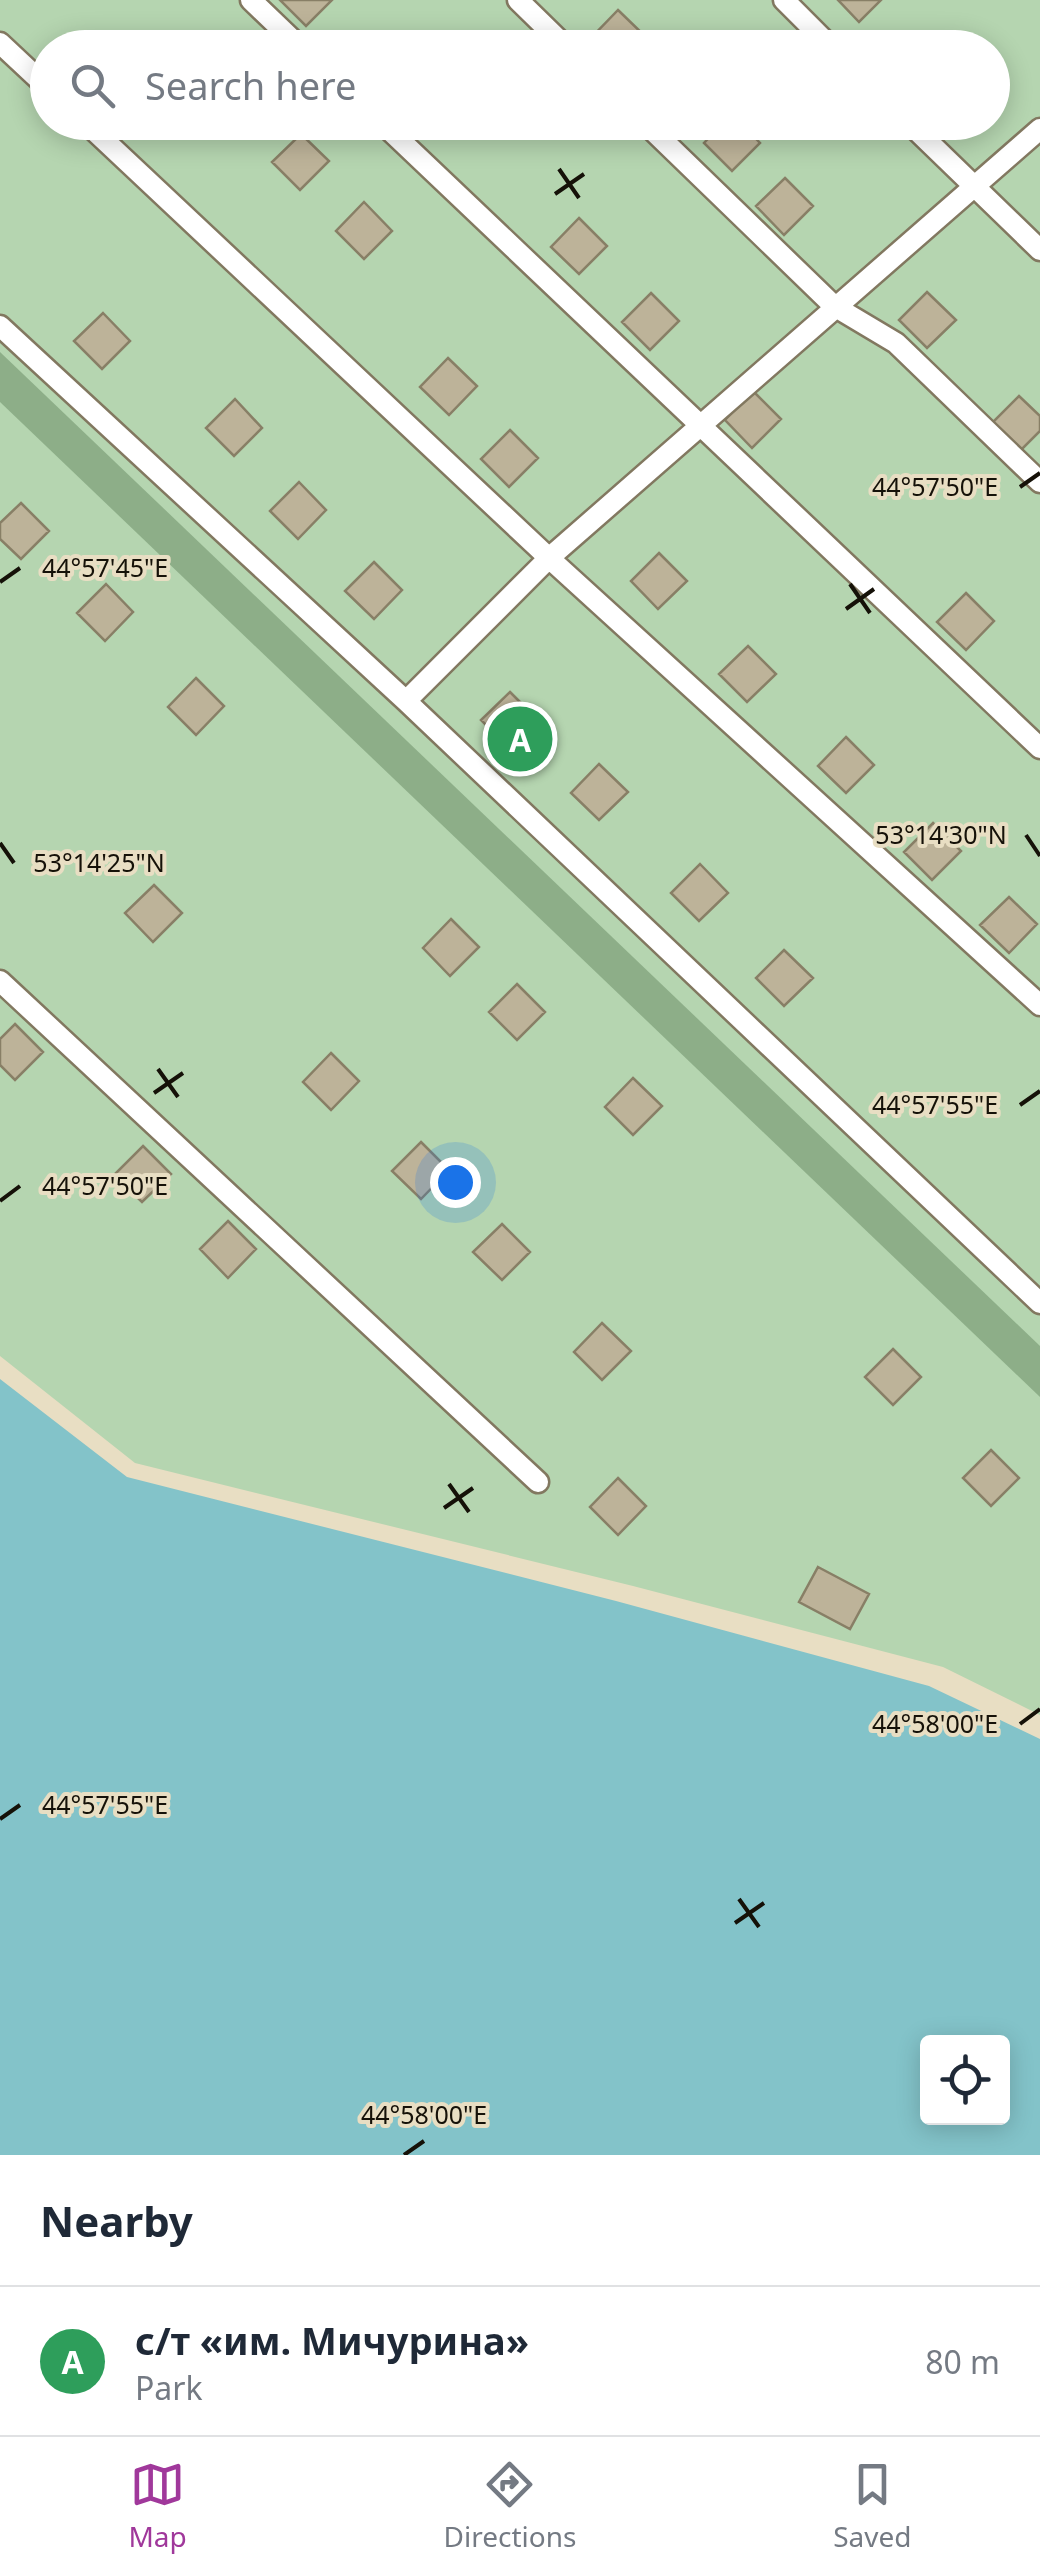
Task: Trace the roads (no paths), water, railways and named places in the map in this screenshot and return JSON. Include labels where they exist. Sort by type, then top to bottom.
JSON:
[{"type":"lane","points":[[251,0],[282,30]]},
{"type":"lane","points":[[518,0],[549,30]]},
{"type":"lane","points":[[784,0],[814,30]]},
{"type":"lane","points":[[0,43],[30,71]]},
{"type":"lane","points":[[406,701],[549,558],[1040,128]]},
{"type":"lane","points":[[103,140],[549,558],[1040,1005]]},
{"type":"lane","points":[[400,140],[1040,748]]},
{"type":"lane","points":[[663,140],[834,306],[896,343],[1040,482]]},
{"type":"lane","points":[[926,140],[1040,250]]},
{"type":"lane","points":[[0,326],[406,701],[1040,1303]]},
{"type":"lane","points":[[0,981],[538,1482]]},
{"type":"water","points":[[0,1379],[127,1477],[616,1601],[929,1686],[1040,1739],[1040,2155],[0,2155]]},
{"type":"place","name":"с/т «им. Мичурина»","points":[[520,739]]}]
